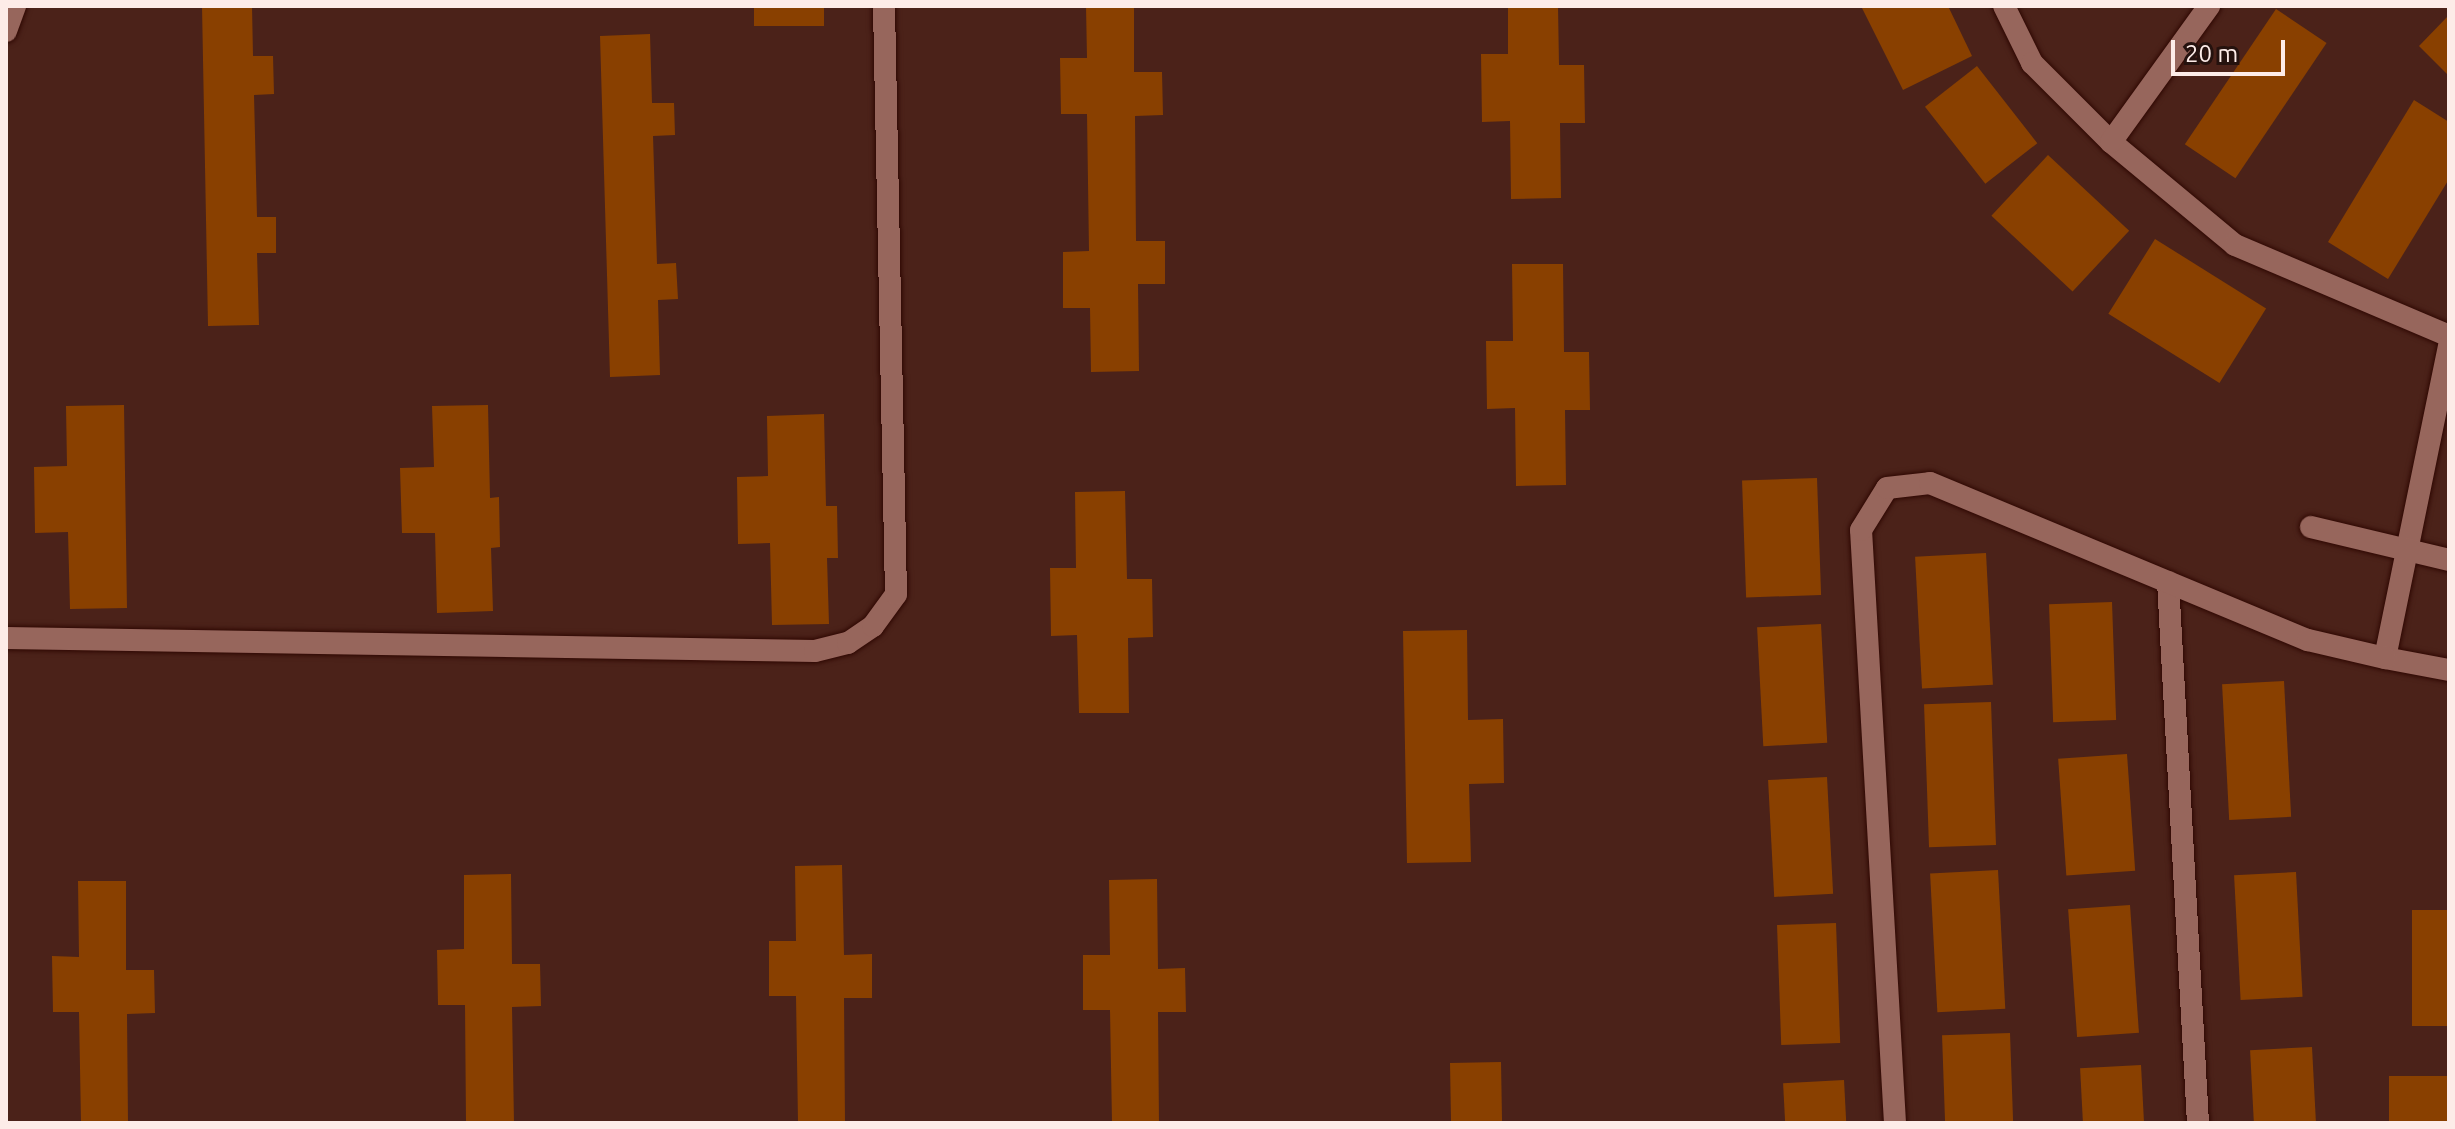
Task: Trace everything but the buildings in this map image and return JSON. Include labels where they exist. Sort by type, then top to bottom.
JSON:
[{"type":"street","points":[[6,31],[15,6]]},
{"type":"street","points":[[6,638],[815,651],[848,643],[873,626],[896,594],[884,6]]},
{"type":"street","points":[[2004,6],[2032,63],[2111,142],[2235,245],[2449,336]]},
{"type":"street","points":[[2111,142],[2209,6]]},
{"type":"street","points":[[2385,658],[2404,550],[2449,346]]},
{"type":"street","points":[[1895,1123],[1861,530],[1887,488],[1930,483],[2308,640],[2449,670]]},
{"type":"street","points":[[2311,527],[2449,560]]},
{"type":"street","points":[[2168,582],[2198,1123]]}]
